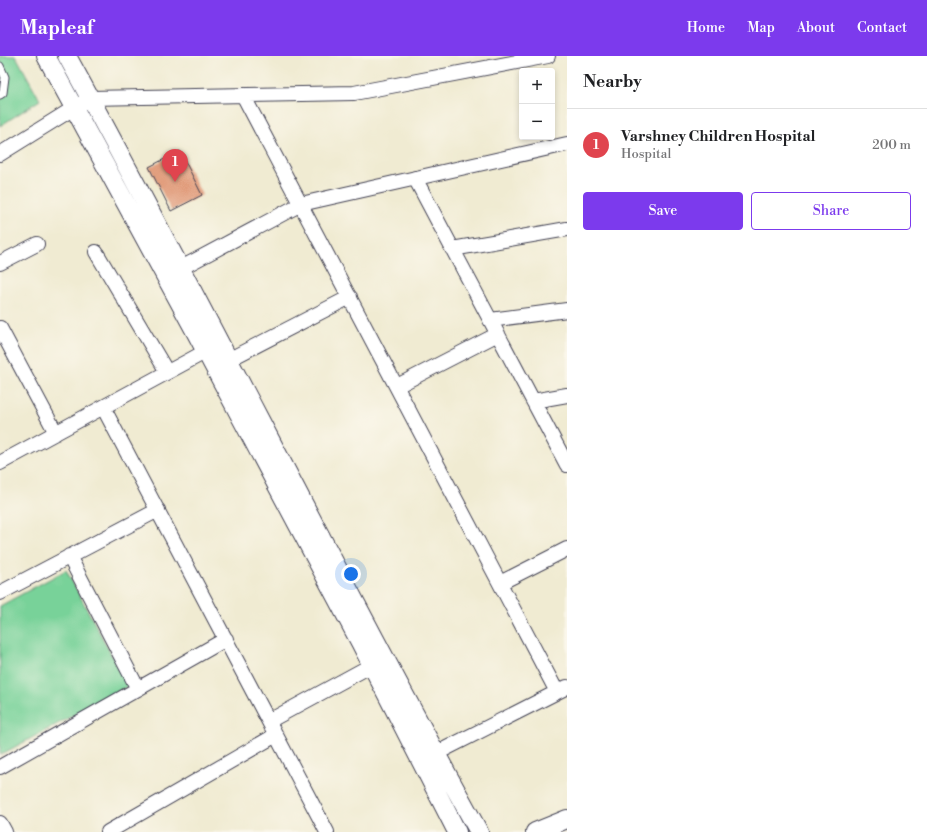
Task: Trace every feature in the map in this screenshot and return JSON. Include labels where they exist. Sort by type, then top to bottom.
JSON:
[{"type":"street","points":[[46,56],[74,108],[213,347],[457,832]]},
{"type":"street","points":[[67,56],[181,268],[213,347],[228,360],[435,754],[479,832]]},
{"type":"street","points":[[0,154],[90,98],[354,93],[548,56]]},
{"type":"street","points":[[244,95],[500,583],[562,689],[435,754]]},
{"type":"street","points":[[181,268],[301,204],[567,144]]},
{"type":"street","points":[[415,178],[567,465]]},
{"type":"street","points":[[452,249],[567,229]]},
{"type":"street","points":[[0,263],[36,244]]},
{"type":"street","points":[[96,252],[167,372]]},
{"type":"street","points":[[228,360],[350,297]]},
{"type":"street","points":[[490,320],[567,310]]},
{"type":"street","points":[[0,328],[56,433]]},
{"type":"street","points":[[396,386],[498,334]]},
{"type":"street","points":[[0,463],[213,347]]},
{"type":"street","points":[[533,401],[567,394]]},
{"type":"street","points":[[103,407],[328,832]]},
{"type":"street","points":[[0,593],[158,510]]},
{"type":"street","points":[[500,583],[567,549]]},
{"type":"street","points":[[69,556],[138,689]]},
{"type":"street","points":[[0,767],[226,639]]},
{"type":"street","points":[[269,721],[372,665]]},
{"type":"street","points":[[108,832],[276,735]]},
{"type":"street","points":[[535,832],[567,819]]},
{"type":"street","points":[[0,823],[5,832]]},
{"type":"lane","points":[[0,66],[5,77],[3,93],[0,96]]},
{"type":"green space","points":[[0,56],[16,56],[40,100],[0,126]]},
{"type":"green space","points":[[66,570],[128,686],[0,755],[0,606]]},
{"type":"building","points":[[180,151],[202,195],[171,211],[149,167]]},
{"type":"place","name":"Varshney Children Hospital","points":[[175,182]]}]
